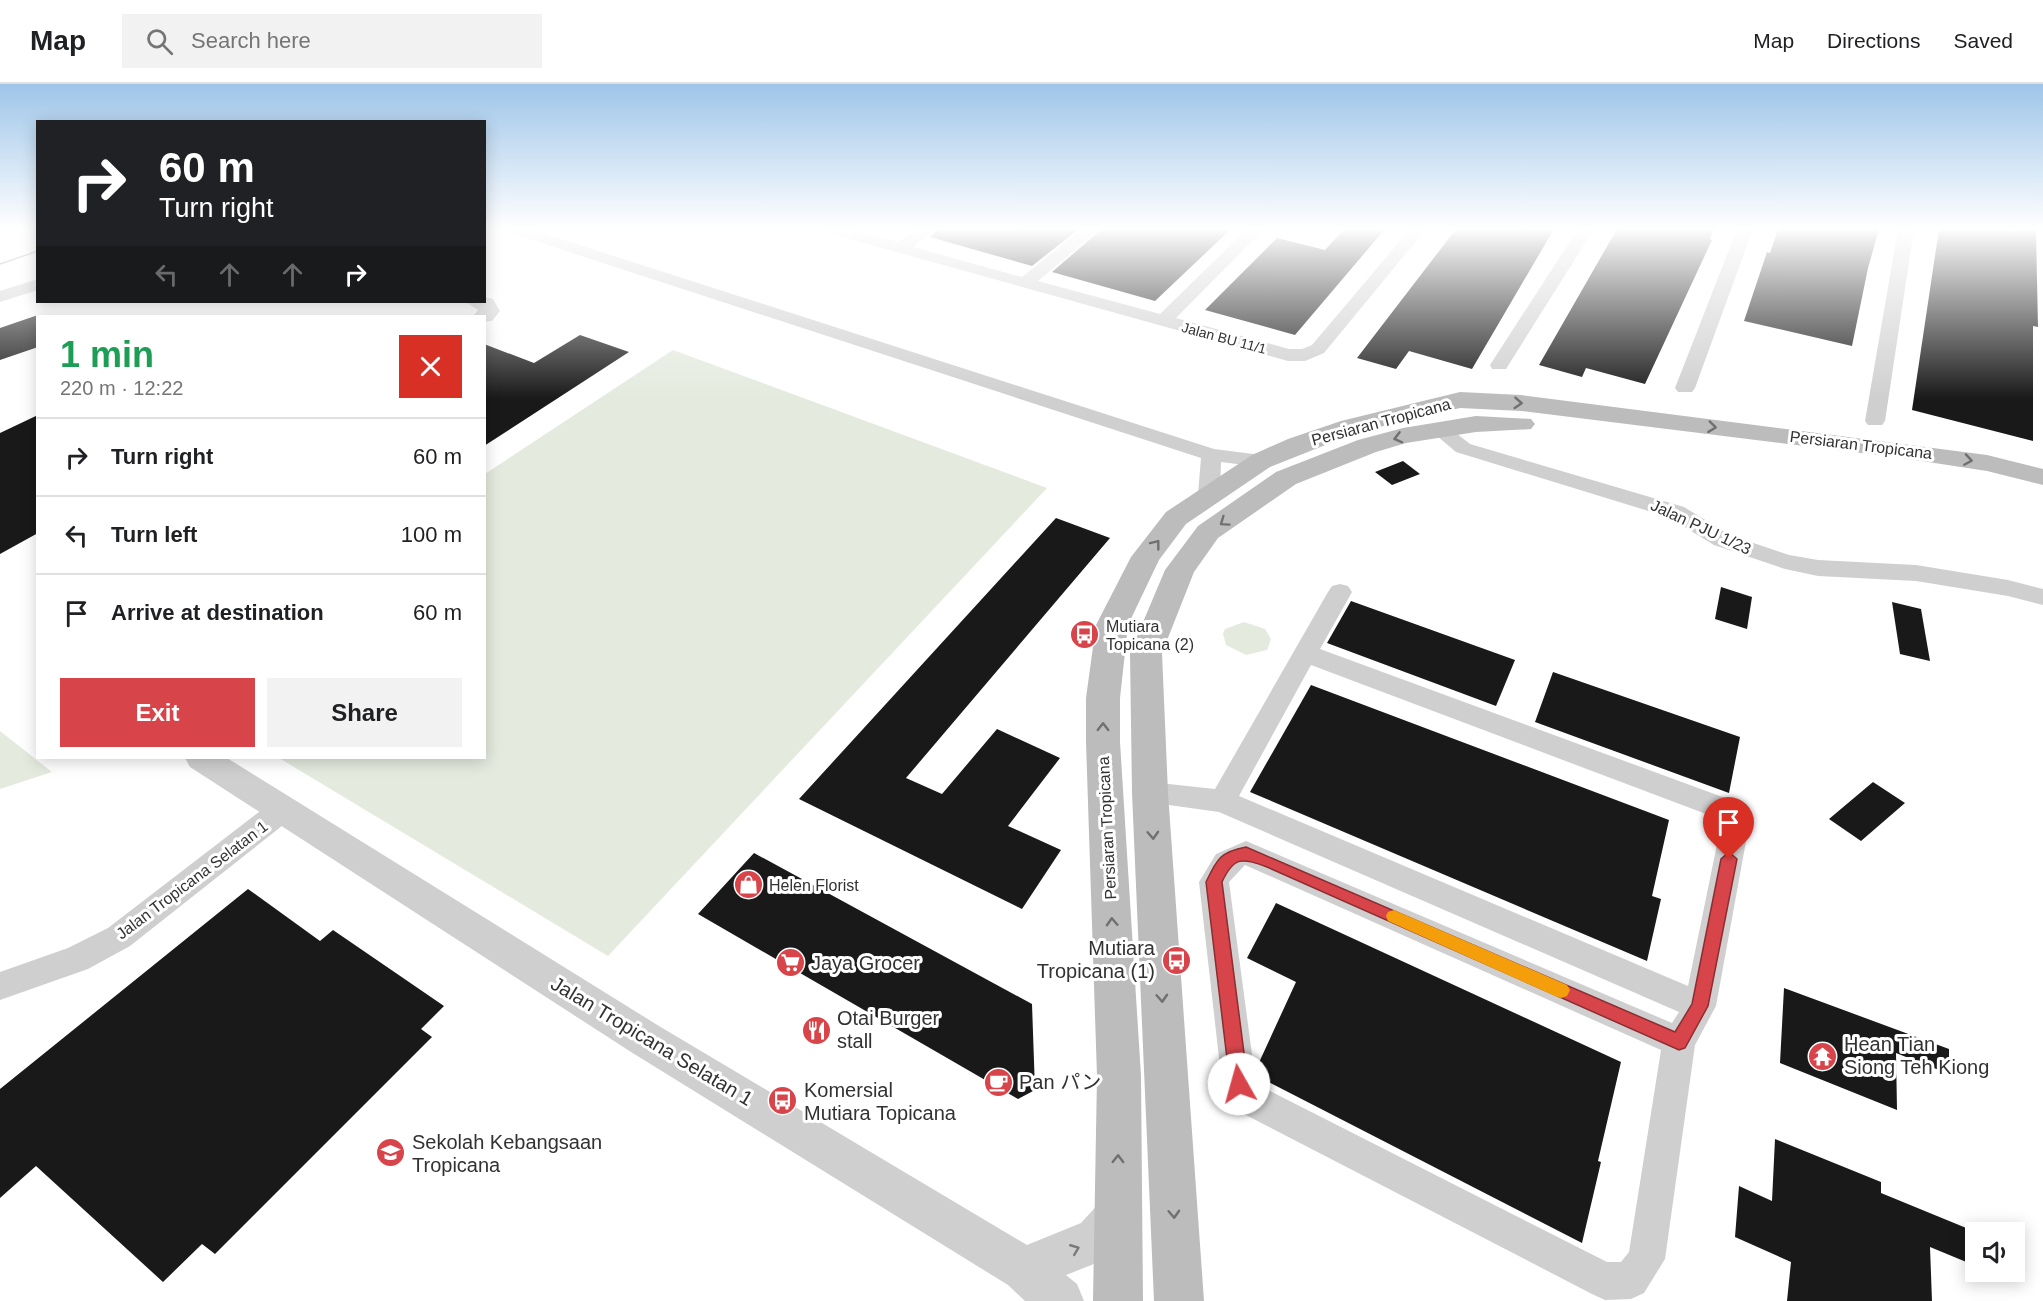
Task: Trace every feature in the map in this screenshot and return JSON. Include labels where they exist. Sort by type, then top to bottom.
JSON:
[{"type":"main road","name":"Persiaran Tropicana","points":[[1118,1301],[1119,1076],[1103,742],[1103,698],[1112,625],[1146,557],[1176,518],[1261,461],[1298,445],[1350,426],[1460,400],[1521,403],[1902,450],[1987,463],[2043,477]]},
{"type":"main road","points":[[1460,400],[1455,411],[1476,424]]},
{"type":"main road","points":[[1405,412],[1427,421],[1435,430]]},
{"type":"main road","name":"Persiaran Tropicana","points":[[1179,1301],[1150,793],[1146,653],[1180,570],[1208,532],[1295,474],[1367,446],[1435,430],[1476,424],[1546,424],[1935,475],[2043,496]]},
{"type":"street","points":[[0,297],[33,286]]},
{"type":"street","points":[[689,286],[1210,455],[1261,461]]},
{"type":"street","name":"Jalan BU 11/1","points":[[1039,286],[1162,322],[1288,355],[1305,355],[1318,349],[1371,286]]},
{"type":"street","points":[[1162,322],[1199,286]]},
{"type":"street","points":[[1499,365],[1550,286]]},
{"type":"street","points":[[1686,388],[1724,286]]},
{"type":"street","points":[[1875,421],[1897,286]]},
{"type":"street","points":[[481,303],[485,304],[489,310],[485,315]]},
{"type":"street","name":"Jalan PJU 1/23","points":[[1435,430],[1463,448],[1676,512],[1722,540],[1785,562],[1818,568],[1916,573],[2008,588],[2043,597]]},
{"type":"street","points":[[1209,495],[1210,455]]},
{"type":"street","points":[[1222,801],[1340,592]]},
{"type":"street","points":[[1304,653],[1737,814],[1700,1006],[1679,1042],[1646,1259],[1631,1280],[1605,1281],[1254,1101],[1239,1084],[1214,882],[1222,865],[1232,856],[1246,853],[1679,1042]]},
{"type":"street","name":"Jalan Tropicana Selatan 1","points":[[204,759],[645,1039],[906,1195],[1024,1269],[1060,1301]]},
{"type":"street","points":[[1150,793],[1222,801],[1700,1006]]},
{"type":"street","name":"Jalan Tropicana Selatan 1","points":[[0,986],[77,958],[119,937],[282,810]]},
{"type":"street","points":[[1024,1269],[1097,1240],[1117,1217]]},
{"type":"shaded area","points":[[673,350],[1047,488],[608,956],[281,759],[486,759],[486,473]]},
{"type":"shaded area","points":[[1244,622],[1265,629],[1271,639],[1267,650],[1246,655],[1226,645],[1223,634],[1225,629]]},
{"type":"shaded area","points":[[0,731],[52,772],[0,789]]},
{"type":"building","points":[[1101,286],[1171,286],[1155,301]]},
{"type":"building","points":[[1229,286],[1337,286],[1295,335],[1205,310]]},
{"type":"building","points":[[1412,286],[1521,286],[1472,369],[1409,351],[1396,369],[1357,358]]},
{"type":"building","points":[[1584,286],[1691,286],[1645,384],[1586,368],[1582,377],[1539,365]]},
{"type":"building","points":[[1756,286],[1864,286],[1852,346],[1744,321]]},
{"type":"building","points":[[1931,286],[2037,286],[2038,327],[2033,326],[2033,441],[1912,410]]},
{"type":"building","points":[[36,316],[36,348],[0,360],[0,328]]},
{"type":"building","points":[[580,335],[629,352],[486,445],[486,345],[534,363]]},
{"type":"building","points":[[36,416],[36,534],[0,554],[0,433]]},
{"type":"building","points":[[1403,461],[1420,474],[1392,485],[1375,472]]},
{"type":"building","points":[[1056,518],[1110,538],[906,778],[942,794],[997,729],[1060,758],[1008,826],[1061,850],[1022,909],[799,799]]},
{"type":"building","points":[[1721,587],[1752,597],[1747,629],[1715,619]]},
{"type":"building","points":[[1351,601],[1515,660],[1496,706],[1327,643]]},
{"type":"building","points":[[1892,602],[1921,609],[1930,661],[1900,654]]},
{"type":"building","points":[[1553,672],[1740,737],[1729,793],[1535,722]]},
{"type":"building","points":[[1311,685],[1669,820],[1652,896],[1661,899],[1647,961],[1250,792]]},
{"type":"building","points":[[1873,782],[1905,803],[1861,841],[1829,819]]},
{"type":"building","points":[[754,853],[1032,1004],[1035,1090],[1018,1099],[698,914]]},
{"type":"building","points":[[248,889],[320,941],[333,930],[444,1006],[421,1029],[432,1037],[215,1254],[202,1244],[163,1282],[36,1166],[0,1198],[0,1089]]},
{"type":"building","points":[[1276,903],[1621,1062],[1582,1243],[1257,1076],[1256,1069],[1296,982],[1247,958]]},
{"type":"building","points":[[1784,988],[1949,1049],[1949,1074],[1896,1053],[1897,1110],[1780,1063]]},
{"type":"building","points":[[1775,1139],[1881,1182],[1881,1193],[1965,1227],[1965,1261],[1930,1247],[1932,1301],[1787,1301],[1791,1262],[1735,1237],[1739,1186],[1772,1201]]},
{"type":"slow traffic","points":[[1394,916],[1561,990]]},
{"type":"place","name":"Mutiara Topicana (2)","points":[[1085,635]]},
{"type":"place","name":"Helen Florist","points":[[748,885]]},
{"type":"place","name":"Mutiara Tropicana (1)","points":[[1176,960]]},
{"type":"place","name":"Jaya Grocer","points":[[790,963]]},
{"type":"place","name":"Otai Burger stall","points":[[816,1030]]},
{"type":"place","name":"Hean Tian Siong Teh Kiong","points":[[1823,1056]]},
{"type":"place","name":"Pan パン","points":[[998,1082]]},
{"type":"place","name":"Komersial Mutiara Topicana","points":[[783,1101]]},
{"type":"place","name":"Sekolah Kebangsaan Tropicana","points":[[391,1153]]},
{"type":"route","points":[[1239,1084],[1214,882],[1222,865],[1232,856],[1246,853],[1272,863],[1679,1042],[1700,1006],[1729,859]]}]
